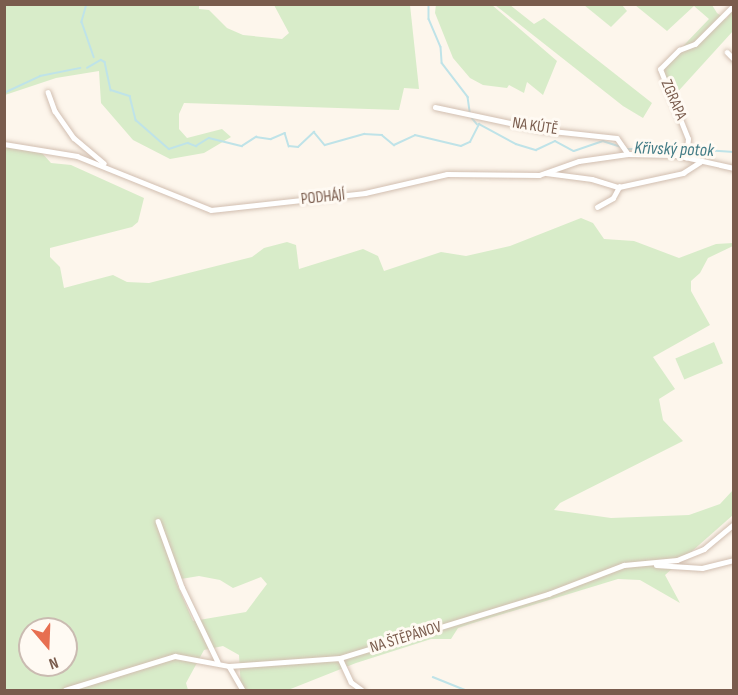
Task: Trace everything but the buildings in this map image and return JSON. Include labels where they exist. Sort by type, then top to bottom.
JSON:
[{"type":"street","name":"ZGRAPA","points":[[686,158],[688,149],[681,116],[660,69],[679,50],[695,44],[734,5]]},
{"type":"street","points":[[727,52],[734,58]]},
{"type":"street","points":[[48,92],[55,111],[74,138],[106,166]]},
{"type":"street","name":"NA KÚTĚ","points":[[435,107],[543,130],[597,134],[617,138],[627,151]]},
{"type":"street","name":"PODHÁJÍ","points":[[4,144],[77,156],[211,210],[365,193],[447,174],[545,173],[579,161],[627,151],[686,158],[734,168]]},
{"type":"street","points":[[545,173],[592,179],[619,187],[683,173],[700,162]]},
{"type":"street","points":[[597,207],[613,198],[619,187]]},
{"type":"street","points":[[158,521],[182,587],[218,662]]},
{"type":"street","name":"NA ŠTĚPÁNOV","points":[[65,690],[175,656],[218,662],[228,666],[340,658],[548,594],[593,574],[624,565],[676,560],[704,549],[734,524]]},
{"type":"street","points":[[646,564],[702,568],[734,560]]},
{"type":"street","points":[[340,658],[351,682],[362,690]]},
{"type":"street","points":[[228,666],[243,690]]},
{"type":"green space","points":[[436,4],[492,5],[557,61],[543,95],[527,82],[524,93],[509,85],[507,88],[483,85],[470,78],[453,58],[435,13]]},
{"type":"green space","points":[[4,5],[199,5],[199,9],[209,10],[227,28],[243,35],[282,39],[289,33],[274,5],[410,5],[419,89],[404,88],[399,110],[184,103],[179,114],[179,129],[187,138],[222,129],[231,137],[204,153],[170,159],[133,140],[101,103],[99,71],[56,78],[5,95]]},
{"type":"green space","points":[[495,5],[510,5],[534,24],[544,18],[652,103],[643,118],[623,106]]},
{"type":"green space","points":[[584,5],[622,5],[627,11],[611,27]]},
{"type":"green space","points":[[635,5],[712,5],[717,13],[726,19],[733,10],[733,31],[673,97],[664,76],[665,65],[709,19],[694,6],[667,31]]},
{"type":"green space","points":[[4,147],[42,153],[51,163],[71,165],[144,198],[138,222],[132,227],[50,248],[50,257],[60,267],[64,288],[113,275],[127,282],[149,283],[252,257],[264,248],[287,242],[296,245],[299,269],[363,249],[378,256],[384,271],[441,252],[466,256],[510,246],[581,218],[593,223],[604,239],[634,241],[679,258],[716,244],[733,243],[733,246],[708,258],[700,273],[691,281],[691,291],[710,325],[653,357],[675,389],[659,399],[663,420],[683,441],[560,503],[554,510],[611,518],[689,515],[720,504],[733,490],[733,515],[665,575],[680,603],[640,580],[618,579],[458,628],[451,639],[431,639],[356,663],[288,690],[241,690],[239,655],[223,646],[204,650],[186,683],[188,690],[5,690]],"holes":[[[199,576],[220,580],[233,588],[261,577],[267,584],[246,612],[193,621],[175,580]]]},
{"type":"green space","points":[[714,342],[723,363],[684,380],[675,358]]},
{"type":"waterway","points":[[87,4],[82,22],[94,57]]},
{"type":"waterway","points":[[429,4],[429,19],[441,47],[442,63],[468,97],[470,112]]},
{"type":"waterway","name":"Křivský potok","points":[[87,68],[101,60],[105,62],[111,90],[130,96],[136,120],[169,149],[188,143],[196,146],[209,138],[242,146],[256,137],[271,139],[285,133],[289,146],[298,147],[314,132],[325,145],[364,134],[382,135],[394,145],[415,135],[461,146],[470,142],[479,124],[516,144],[536,150],[555,141],[574,151],[603,141],[621,147]]},
{"type":"waterway","name":"Křivský potok","points":[[4,93],[40,76],[80,68]]},
{"type":"waterway","points":[[472,118],[477,124]]},
{"type":"waterway","name":"Křivský potok","points":[[626,149],[684,149]]},
{"type":"waterway","name":"Křivský potok","points":[[689,149],[734,152]]},
{"type":"waterway","points":[[433,677],[466,690]]}]
